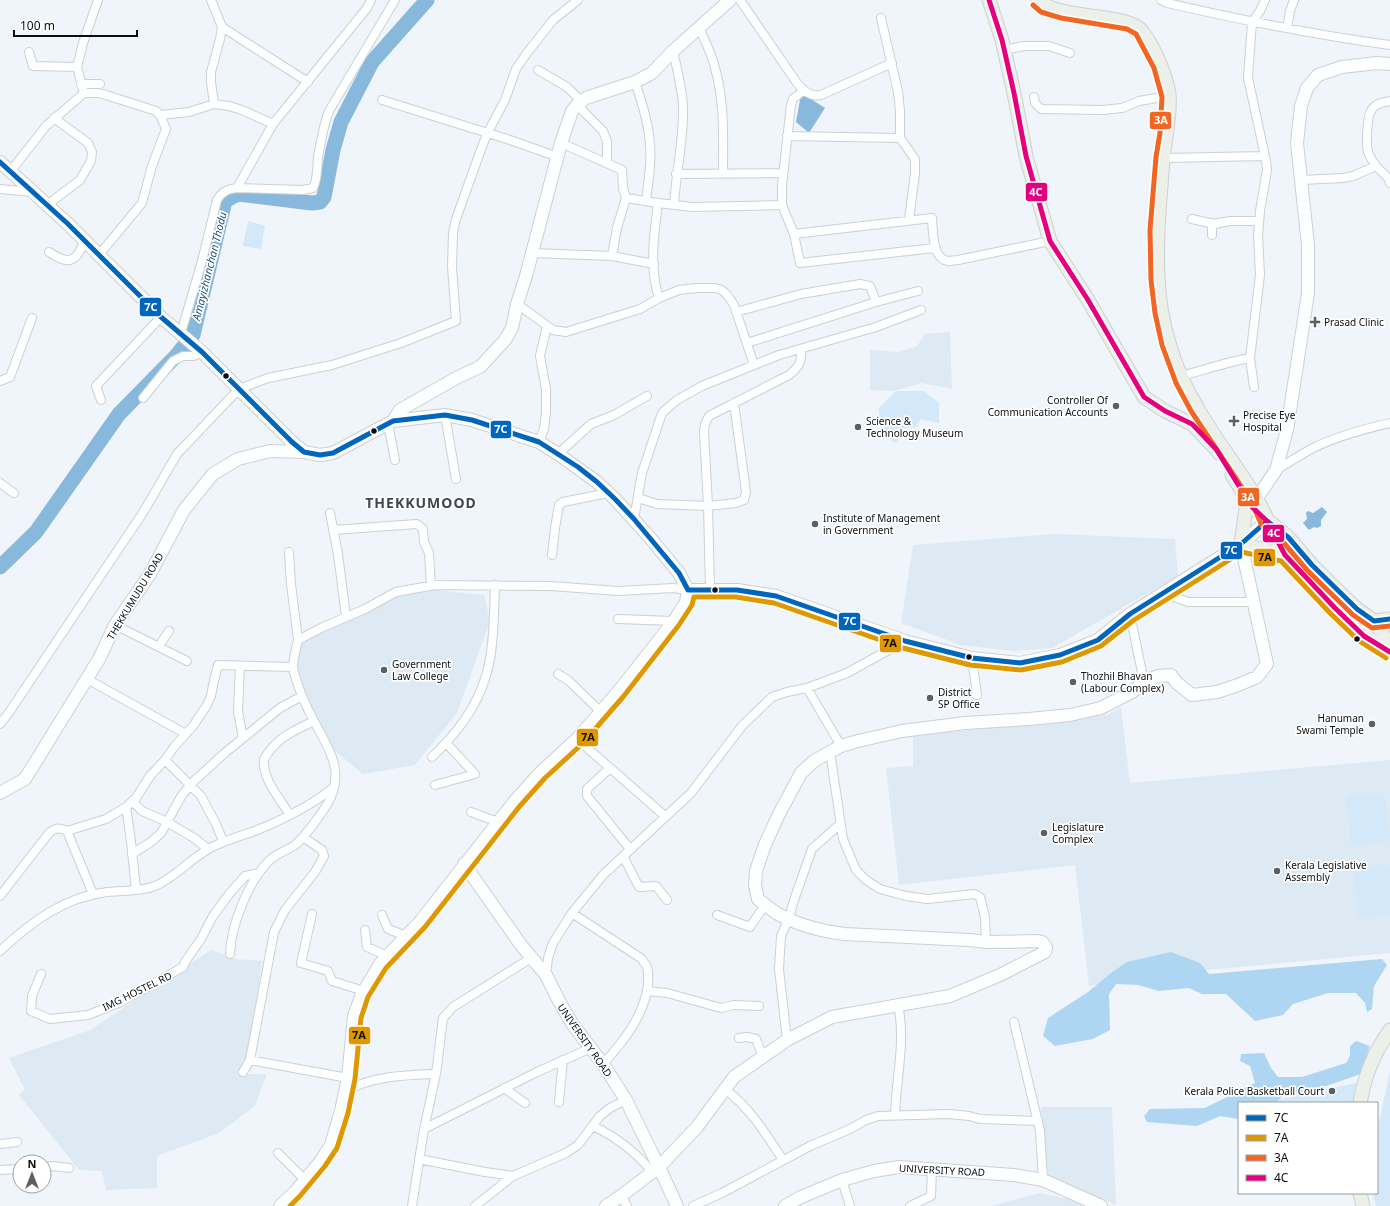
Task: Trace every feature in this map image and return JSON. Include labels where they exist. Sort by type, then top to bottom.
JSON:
[{"type":"main road","points":[[989,0],[1004,50],[1026,156],[1050,241],[1088,300],[1144,397],[1165,411],[1192,424],[1216,449],[1251,500],[1241,544],[1285,555]]},
{"type":"main road","points":[[1038,0],[1044,6],[1063,11],[1129,22],[1141,29],[1161,65],[1169,96],[1167,134],[1163,158],[1157,231],[1158,280],[1162,312],[1169,343],[1181,376],[1197,407],[1251,500],[1252,507],[1288,537],[1312,565],[1357,609],[1374,621],[1383,634],[1390,651]]},
{"type":"main road","points":[[1267,521],[1285,555],[1335,608],[1364,636],[1390,651]]},
{"type":"main road","points":[[1374,621],[1390,619]]},
{"type":"main road","points":[[1360,1102],[1366,1078],[1381,1043],[1390,1030]]},
{"type":"main road","points":[[1360,1194],[1363,1206]]},
{"type":"street","points":[[84,93],[77,67],[97,0]]},
{"type":"street","points":[[211,0],[222,27],[211,72],[214,104]]},
{"type":"street","points":[[237,188],[273,124],[367,8],[371,0]]},
{"type":"street","points":[[183,334],[217,200],[229,189],[237,188],[303,190],[313,188],[315,184],[318,157],[329,111],[395,0]]},
{"type":"street","points":[[0,724],[144,511],[177,454],[239,389],[268,378],[332,365],[401,343],[456,320],[452,267],[453,234],[458,213],[487,134],[505,100],[516,70],[553,20],[578,0]]},
{"type":"street","points":[[395,460],[390,423],[400,410],[451,380],[480,367],[505,340],[512,328],[517,304],[561,143],[572,111],[586,98],[634,82],[652,73],[673,51],[730,0]]},
{"type":"street","points":[[740,0],[804,90],[813,96],[821,95],[892,63]]},
{"type":"street","points":[[1161,0],[1167,3],[1252,22],[1339,38],[1390,45]]},
{"type":"street","points":[[1254,387],[1250,358],[1260,275],[1258,235],[1267,170],[1248,78],[1252,22],[1260,11],[1265,0]]},
{"type":"street","points":[[1287,28],[1290,11],[1294,0]]},
{"type":"street","points":[[881,18],[898,92],[900,138],[915,158],[915,174],[909,220]]},
{"type":"street","points":[[222,27],[308,82]]},
{"type":"street","points":[[698,28],[716,69],[724,124],[724,173]]},
{"type":"street","points":[[1004,50],[1024,46],[1049,46],[1070,53]]},
{"type":"street","points":[[673,51],[681,85],[683,105],[683,126],[676,174],[674,205]]},
{"type":"street","points":[[29,52],[32,66],[77,67]]},
{"type":"street","points":[[1276,470],[1287,430],[1308,293],[1308,245],[1297,143],[1297,128],[1301,106],[1307,88],[1318,75],[1342,67],[1377,63],[1390,64]]},
{"type":"street","points":[[538,70],[567,88],[604,131],[607,141],[607,163]]},
{"type":"street","points":[[634,82],[641,99],[650,145],[650,166],[646,201]]},
{"type":"street","points":[[81,84],[100,84]]},
{"type":"street","points":[[804,90],[793,99],[791,105],[781,192],[782,205],[794,234],[800,263],[935,248]]},
{"type":"street","points":[[10,172],[46,126],[84,93],[106,94],[156,111],[160,115],[166,129],[152,166],[142,203],[100,255]]},
{"type":"street","points":[[1034,97],[1037,106],[1041,109],[1080,110],[1122,108],[1139,101],[1169,96]]},
{"type":"street","points":[[382,100],[558,157]]},
{"type":"street","points":[[1390,101],[1382,102],[1376,105],[1371,110],[1368,118],[1368,151],[1376,166],[1388,178],[1390,183]]},
{"type":"street","points":[[160,115],[189,112],[214,104],[242,110],[273,124]]},
{"type":"street","points":[[47,205],[80,180],[91,161],[92,152],[88,143],[54,118]]},
{"type":"street","points":[[787,136],[900,138]]},
{"type":"street","points":[[561,143],[622,170],[623,188],[626,198],[617,228],[612,256]]},
{"type":"street","points":[[1163,158],[1265,156]]},
{"type":"street","points":[[0,162],[100,255],[161,317],[183,334],[202,352],[292,442],[304,452]]},
{"type":"street","points":[[1301,180],[1343,178],[1353,176],[1376,166]]},
{"type":"street","points":[[676,174],[783,173]]},
{"type":"street","points":[[0,189],[32,192]]},
{"type":"street","points":[[626,198],[674,205],[716,207],[782,205]]},
{"type":"street","points":[[658,203],[653,246],[655,284],[659,298]]},
{"type":"street","points":[[794,234],[932,218],[935,248],[939,256],[947,261],[1050,241]]},
{"type":"street","points":[[1192,219],[1212,223],[1260,221]]},
{"type":"street","points":[[1212,223],[1212,235]]},
{"type":"street","points":[[49,252],[57,258],[68,260],[74,258],[85,241]]},
{"type":"street","points":[[532,253],[612,256],[654,264]]},
{"type":"street","points":[[736,312],[801,294],[860,284],[870,286],[876,302]]},
{"type":"street","points":[[517,304],[553,330],[566,332],[640,309],[659,298],[679,290],[715,288],[722,290],[728,296],[736,312],[754,365]]},
{"type":"street","points":[[746,343],[876,302],[918,291]]},
{"type":"street","points":[[634,519],[642,473],[662,413],[677,400],[702,386],[779,355],[876,327],[921,310]]},
{"type":"street","points":[[101,400],[96,386],[161,317]]},
{"type":"street","points":[[0,381],[10,377],[32,318]]},
{"type":"street","points":[[539,442],[544,429],[546,412],[546,389],[540,356],[547,326]]},
{"type":"street","points":[[710,590],[704,432],[705,424],[709,416],[789,375],[800,363],[802,357],[801,349]]},
{"type":"street","points":[[143,398],[173,361],[183,356],[194,356],[202,352]]},
{"type":"street","points":[[1181,376],[1214,368],[1233,361],[1250,358]]},
{"type":"street","points":[[558,454],[591,424],[614,415],[647,396]]},
{"type":"street","points":[[638,498],[657,504],[708,506],[736,503],[744,500],[745,496],[734,403]]},
{"type":"street","points":[[280,1206],[295,1192],[331,1145],[341,1111],[348,1078],[354,1016],[364,991],[380,964],[437,900],[498,822],[540,773],[576,739],[618,692],[674,621],[686,602],[688,590],[678,573],[634,519],[608,492],[597,482],[539,442],[472,420],[445,415],[390,423]]},
{"type":"street","points":[[445,415],[456,479]]},
{"type":"street","name":"THEKKUMUDU ROAD","points":[[0,793],[25,779],[99,659],[115,625],[150,574],[184,510],[213,474],[238,459],[270,451],[304,452],[320,455],[333,453],[390,423]]},
{"type":"street","points":[[1251,500],[1276,470],[1314,448],[1356,431],[1390,423]]},
{"type":"street","points":[[0,482],[14,493]]},
{"type":"street","points":[[552,555],[554,528],[559,505],[563,502],[608,492]]},
{"type":"street","points":[[330,513],[338,554],[346,617]]},
{"type":"street","points":[[298,640],[396,592],[431,586],[495,585],[618,591],[673,588],[688,590],[737,590],[776,596],[905,641],[972,658],[1020,662],[1060,656],[1098,640],[1130,614],[1241,544],[1267,521]]},
{"type":"street","points":[[333,530],[417,524],[424,529],[424,542],[429,553],[431,586]]},
{"type":"street","points":[[606,1206],[624,1201],[656,1169],[697,1127],[734,1077],[787,1040],[832,1017],[950,996],[1000,975],[1045,952],[1046,947],[1042,942],[986,942],[825,932],[778,914],[765,905],[758,899],[755,885],[756,871],[764,847],[778,816],[801,773],[814,761],[841,746],[902,731],[965,723],[1070,715],[1101,708],[1132,692],[1144,682],[1158,676],[1171,675],[1177,683],[1192,695],[1217,692],[1257,677],[1267,664],[1241,544]]},
{"type":"street","points":[[230,954],[230,943],[233,930],[248,889],[271,859],[295,845],[303,837],[332,795],[336,779],[334,764],[327,744],[302,696],[293,667],[298,640],[291,591],[288,552]]},
{"type":"street","points":[[432,757],[461,726],[478,697],[487,675],[493,630],[495,585]]},
{"type":"street","points":[[1164,593],[1188,602],[1253,602]]},
{"type":"street","points":[[1130,614],[1144,682]]},
{"type":"street","points":[[618,619],[674,621]]},
{"type":"street","points":[[115,625],[187,661]]},
{"type":"street","points":[[159,646],[169,631]]},
{"type":"street","points":[[546,975],[548,958],[553,943],[572,913],[603,874],[691,792],[742,726],[772,697],[807,688],[848,673],[905,641]]},
{"type":"street","points":[[972,658],[977,695]]},
{"type":"street","points":[[67,831],[106,819],[126,807],[132,801],[150,776],[193,726],[211,696],[218,665],[293,667]]},
{"type":"street","points":[[240,666],[238,712],[243,738]]},
{"type":"street","points":[[558,674],[568,680],[601,712]]},
{"type":"street","points":[[86,679],[186,734]]},
{"type":"street","points":[[807,688],[841,746]]},
{"type":"street","points":[[132,854],[139,851],[161,833],[182,795],[226,752],[280,708],[302,696]]},
{"type":"street","points":[[290,815],[269,780],[264,768],[264,759],[276,742],[314,721]]},
{"type":"street","points":[[576,739],[665,816]]},
{"type":"street","points":[[436,785],[475,774],[446,743]]},
{"type":"street","points":[[830,752],[843,839],[856,870],[866,880],[880,889],[906,896],[928,899],[974,894],[980,897],[985,918],[986,942]]},
{"type":"street","points":[[165,760],[202,796],[223,841]]},
{"type":"street","points":[[610,768],[587,789],[587,796],[630,849]]},
{"type":"street","points":[[0,951],[23,930],[59,906],[93,894],[145,889],[162,883],[208,849],[223,841],[253,832],[280,821],[323,797],[334,788]]},
{"type":"street","points":[[132,801],[142,811],[167,822],[194,838],[208,849]]},
{"type":"street","points":[[126,807],[136,890]]},
{"type":"street","points":[[471,812],[498,822]]},
{"type":"street","points":[[787,1040],[780,969],[781,936],[812,849],[840,824]]},
{"type":"street","points":[[0,896],[49,833],[55,828],[62,828],[67,831],[93,894]]},
{"type":"street","points":[[243,1072],[250,1060],[274,932],[285,910],[315,872],[324,856],[322,850],[303,837]]},
{"type":"street","points":[[622,856],[639,887],[656,886],[666,900]]},
{"type":"street","name":"UNIVERSITY ROAD","points":[[464,864],[531,958],[546,975],[573,1025],[603,1064],[626,1100],[656,1169],[677,1206]]},
{"type":"street","name":"IMG HOSTEL RD","points":[[41,974],[32,996],[30,1011],[50,1019],[88,1014],[121,1002],[183,967],[201,939],[213,916],[230,893],[245,876],[259,873]]},
{"type":"street","points":[[717,915],[750,927],[765,905]]},
{"type":"street","points":[[572,913],[642,959],[649,974],[647,991],[632,1028],[618,1048],[603,1064]]},
{"type":"street","points":[[312,914],[301,963],[328,971],[332,981],[364,991]]},
{"type":"street","points":[[382,915],[388,929],[406,936]]},
{"type":"street","points":[[365,930],[367,947],[388,956]]},
{"type":"street","points":[[412,1206],[424,1128],[436,1074],[443,1018],[453,1007],[531,958]]},
{"type":"street","points":[[647,991],[667,993],[721,1008],[734,1005],[759,1006]]},
{"type":"street","points":[[895,1115],[901,1042],[901,1019],[898,1005]]},
{"type":"street","points":[[1014,1022],[1040,1131],[1043,1180]]},
{"type":"street","points":[[739,1038],[756,1039],[763,1057]]},
{"type":"street","points":[[424,1128],[504,1088],[591,1048]]},
{"type":"street","points":[[250,1060],[348,1078]]},
{"type":"street","points":[[559,1102],[563,1060]]},
{"type":"street","points":[[345,1092],[360,1084],[372,1080],[417,1074],[436,1074]]},
{"type":"street","points":[[504,1088],[525,1103]]},
{"type":"street","points":[[725,1089],[737,1098],[762,1129],[783,1160]]},
{"type":"street","points":[[475,1206],[513,1176],[566,1153],[578,1144],[600,1116],[610,1108],[626,1100]]},
{"type":"street","points":[[693,1206],[722,1193],[783,1160],[866,1120],[878,1116],[949,1114],[969,1116],[980,1119],[1038,1121]]},
{"type":"street","points":[[593,1126],[621,1141],[645,1163],[656,1169]]},
{"type":"street","points":[[0,1144],[17,1142]]},
{"type":"street","points":[[278,1152],[305,1180]]},
{"type":"street","points":[[419,1159],[513,1176]]},
{"type":"street","points":[[52,1166],[69,1168]]},
{"type":"street","name":"UNIVERSITY ROAD","points":[[785,1206],[800,1197],[842,1180],[874,1171],[899,1167],[1014,1175],[1043,1180],[1101,1206]]},
{"type":"street","points":[[0,1170],[12,1169]]},
{"type":"street","points":[[910,1206],[931,1196],[932,1169]]},
{"type":"street","points":[[842,1180],[850,1206]]},
{"type":"shaded area","points":[[803,94],[825,108],[809,133],[796,122],[800,100]]},
{"type":"shaded area","points":[[248,221],[265,226],[261,249],[243,246]]},
{"type":"shaded area","points":[[950,332],[952,389],[921,383],[894,391],[870,390],[870,350],[899,352],[917,346],[925,334]]},
{"type":"shaded area","points":[[896,391],[924,391],[939,403],[939,423],[921,419],[916,427],[905,428],[896,443],[881,435],[879,408]]},
{"type":"shaded area","points":[[1322,507],[1327,512],[1321,520],[1321,526],[1317,528],[1314,527],[1309,530],[1303,523],[1307,519],[1306,513],[1308,511],[1313,513]]},
{"type":"shaded area","points":[[1055,534],[1175,539],[1178,576],[1052,648],[1013,651],[961,645],[901,623],[913,545]]},
{"type":"shaded area","name":"Government Law College","points":[[432,590],[484,595],[490,621],[457,713],[415,765],[363,774],[333,749],[299,684],[294,657],[303,642],[396,597]]},
{"type":"shaded area","name":"Legislature Complex","points":[[1121,707],[1130,783],[1390,760],[1390,953],[1207,970],[1089,986],[1075,865],[899,885],[886,768],[913,766],[913,736],[1107,715]]},
{"type":"shaded area","points":[[1381,793],[1386,800],[1390,836],[1386,842],[1351,846],[1346,796]]},
{"type":"shaded area","points":[[1387,864],[1390,868],[1390,915],[1358,918],[1353,868]]},
{"type":"shaded area","points":[[211,950],[236,959],[262,961],[245,1074],[267,1074],[255,1106],[219,1133],[157,1156],[157,1188],[106,1190],[102,1171],[79,1170],[19,1095],[25,1090],[9,1058],[90,1030]]},
{"type":"shaded area","points":[[1171,952],[1200,963],[1209,974],[1382,959],[1387,965],[1374,986],[1372,1009],[1367,1012],[1365,1003],[1356,993],[1328,993],[1293,1004],[1283,1015],[1255,1021],[1226,994],[1202,994],[1189,988],[1159,991],[1138,985],[1116,984],[1109,994],[1110,1030],[1093,1039],[1055,1046],[1043,1036],[1048,1018],[1088,992],[1127,962]]},
{"type":"shaded area","points":[[1356,1041],[1370,1046],[1361,1074],[1326,1086],[1283,1096],[1276,1102],[1238,1102],[1238,1119],[1220,1116],[1197,1126],[1147,1122],[1144,1116],[1150,1109],[1205,1108],[1255,1083],[1250,1066],[1240,1061],[1241,1054],[1264,1053],[1271,1068],[1278,1077],[1302,1077],[1346,1063],[1350,1056],[1350,1046]]},
{"type":"shaded area","points":[[1390,1072],[1390,1206],[1376,1206],[1373,1194],[1378,1194],[1378,1126]]},
{"type":"shaded area","points":[[1356,1083],[1354,1102],[1267,1102]]},
{"type":"shaded area","points":[[1041,1107],[1112,1107],[1116,1205],[1048,1176]]},
{"type":"shaded area","points":[[1040,1193],[1076,1201],[1085,1206],[991,1206]]},
{"type":"waterway","name":"Amayizhanchan Thodu","points":[[0,567],[36,532],[119,414],[176,356],[193,335],[225,201],[238,194],[312,203],[320,202],[324,197],[333,150],[341,122],[372,62],[427,0]]},
{"type":"transit line","name":"4C","points":[[989,0],[1002,40],[1026,156],[1050,241],[1088,300],[1144,397],[1165,411],[1192,424],[1216,449],[1252,507],[1267,521],[1285,555],[1335,608],[1364,636],[1390,652]]},
{"type":"transit line","name":"3A","points":[[1033,5],[1041,12],[1061,18],[1127,29],[1136,34],[1154,68],[1162,97],[1160,133],[1156,157],[1150,230],[1151,280],[1155,313],[1162,345],[1176,383],[1191,411],[1251,501],[1262,526],[1283,542],[1307,570],[1353,615],[1372,628],[1390,626]]},
{"type":"transit line","name":"7C","points":[[0,162],[68,224],[161,317],[202,352],[292,442],[304,452],[320,455],[333,453],[393,421],[445,415],[472,420],[539,442],[578,467],[615,499],[634,519],[679,573],[688,590],[737,590],[776,596],[905,641],[972,658],[1020,663],[1060,655],[1098,640],[1130,614],[1241,544],[1267,521],[1288,537],[1312,565],[1357,609],[1374,621],[1390,619]]},
{"type":"transit line","name":"7A","points":[[290,1206],[325,1166],[337,1148],[348,1113],[355,1079],[361,1018],[368,997],[386,968],[425,927],[519,807],[545,778],[582,744],[623,697],[679,625],[692,605],[694,597],[736,597],[774,603],[903,648],[970,665],[1021,670],[1062,662],[1101,646],[1134,620],[1242,552],[1281,561],[1330,613],[1359,641],[1386,658]]},
{"type":"place","name":"Prasad Clinic","points":[[1315,322]]},
{"type":"place","name":"Controller Of Communication Accounts","points":[[1116,406]]},
{"type":"place","name":"Precise Eye Hospital","points":[[1234,421]]},
{"type":"place","name":"Science & Technology Museum","points":[[858,427]]},
{"type":"place","name":"Institute of Management in Government","points":[[815,524]]},
{"type":"place","name":"Government Law College","points":[[384,670]]},
{"type":"place","name":"Thozhil Bhavan (Labour Complex)","points":[[1073,682]]},
{"type":"place","name":"District SP Office","points":[[930,698]]},
{"type":"place","name":"Hanuman Swami Temple","points":[[1372,724]]},
{"type":"place","name":"Legislature Complex","points":[[1044,833]]},
{"type":"place","name":"Kerala Legislative Assembly","points":[[1277,871]]},
{"type":"place","name":"Kerala Police Basketball Court","points":[[1332,1091]]},
{"type":"district","name":"THEKKUMOOD","points":[[421,502]]}]
